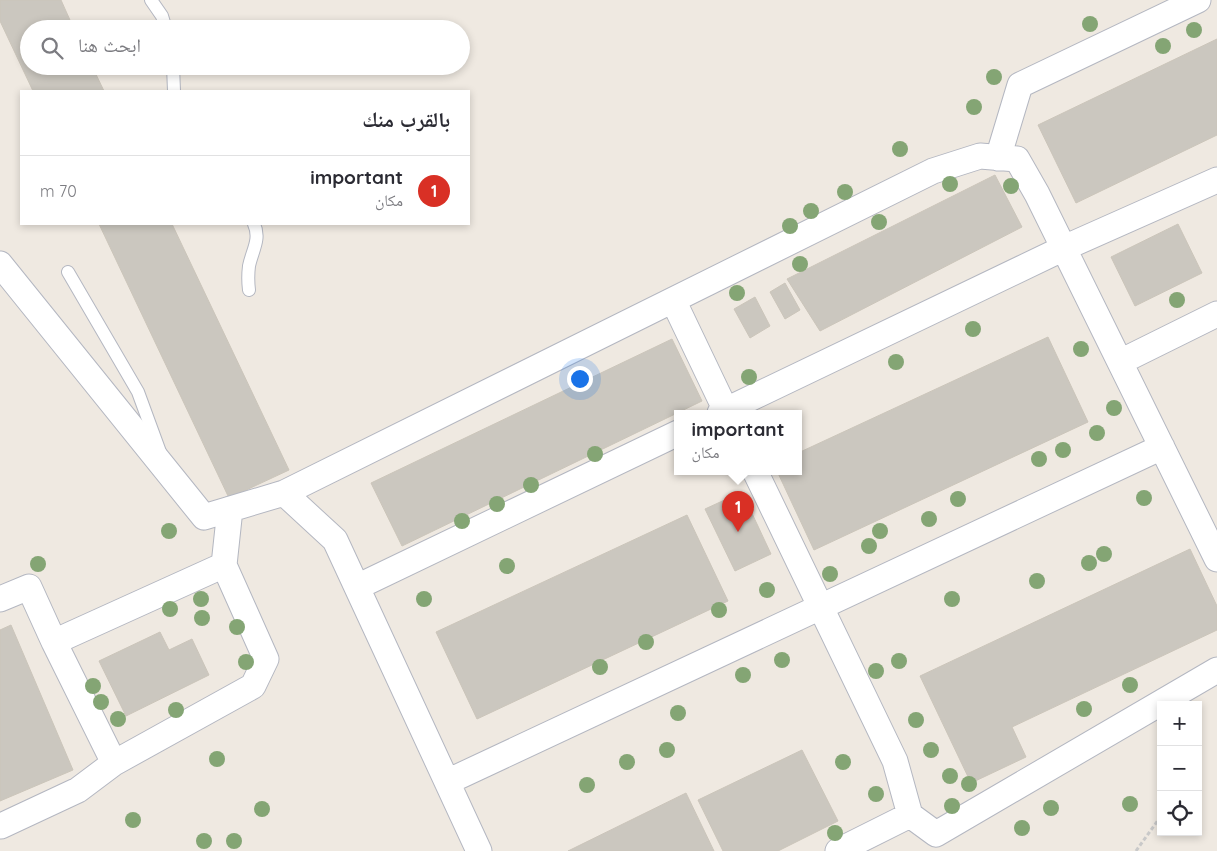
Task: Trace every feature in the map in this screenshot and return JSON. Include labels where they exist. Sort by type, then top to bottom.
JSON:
[{"type":"street","points":[[998,158],[1020,85],[1198,0]]},
{"type":"street","points":[[0,264],[204,517],[284,493],[933,170],[980,156],[1016,159],[1038,194],[1217,559]]},
{"type":"street","points":[[728,410],[1064,248],[1217,180]]},
{"type":"street","points":[[673,300],[723,410]]},
{"type":"street","points":[[1120,362],[1217,314]]},
{"type":"street","points":[[357,587],[674,435]]},
{"type":"street","points":[[447,782],[1162,447]]},
{"type":"street","points":[[757,475],[895,761],[910,815],[936,834],[1217,670]]},
{"type":"street","points":[[284,493],[335,540],[479,851]]},
{"type":"street","points":[[1,826],[78,790],[114,763],[253,686],[266,659],[224,565],[230,509]]},
{"type":"street","points":[[54,642],[224,565]]},
{"type":"street","points":[[0,598],[29,587],[114,763]]},
{"type":"street","points":[[838,851],[910,815]]},
{"type":"lane","points":[[151,0],[163,20]]},
{"type":"lane","points":[[173,75],[174,90]]},
{"type":"lane","points":[[249,290],[249,268],[257,239],[254,225]]},
{"type":"lane","points":[[68,272],[138,392],[164,466]]},
{"type":"path","points":[[1136,851],[1157,822]]},
{"type":"building","points":[[0,0],[61,0],[70,20],[20,20],[20,63],[0,21]]},
{"type":"building","points":[[1217,39],[1217,135],[1076,203],[1038,125]]},
{"type":"building","points":[[25,75],[96,75],[104,90],[33,90]]},
{"type":"building","points":[[995,175],[1022,227],[820,331],[787,279]]},
{"type":"building","points":[[1178,224],[1202,273],[1135,306],[1111,257]]},
{"type":"building","points":[[99,225],[172,225],[289,470],[229,498]]},
{"type":"building","points":[[785,283],[800,310],[785,319],[770,292]]},
{"type":"building","points":[[755,297],[770,326],[750,338],[734,309]]},
{"type":"building","points":[[1048,337],[1088,422],[814,550],[779,475],[802,475],[802,451]]},
{"type":"building","points":[[672,339],[702,401],[683,410],[674,410],[674,415],[402,546],[371,483]]},
{"type":"building","points":[[742,492],[771,554],[735,571],[705,509]]},
{"type":"building","points":[[687,515],[728,601],[477,719],[436,632]]},
{"type":"building","points":[[1190,549],[1217,606],[1217,630],[1012,727],[1026,757],[971,783],[920,676]]},
{"type":"building","points":[[11,625],[73,770],[0,801],[0,630]]},
{"type":"building","points":[[160,632],[169,650],[192,639],[209,675],[126,716],[99,661]]},
{"type":"building","points":[[802,750],[838,821],[778,851],[723,851],[698,800]]},
{"type":"building","points":[[686,793],[714,851],[568,851]]},
{"type":"place","name":"important","points":[[738,532]]}]
